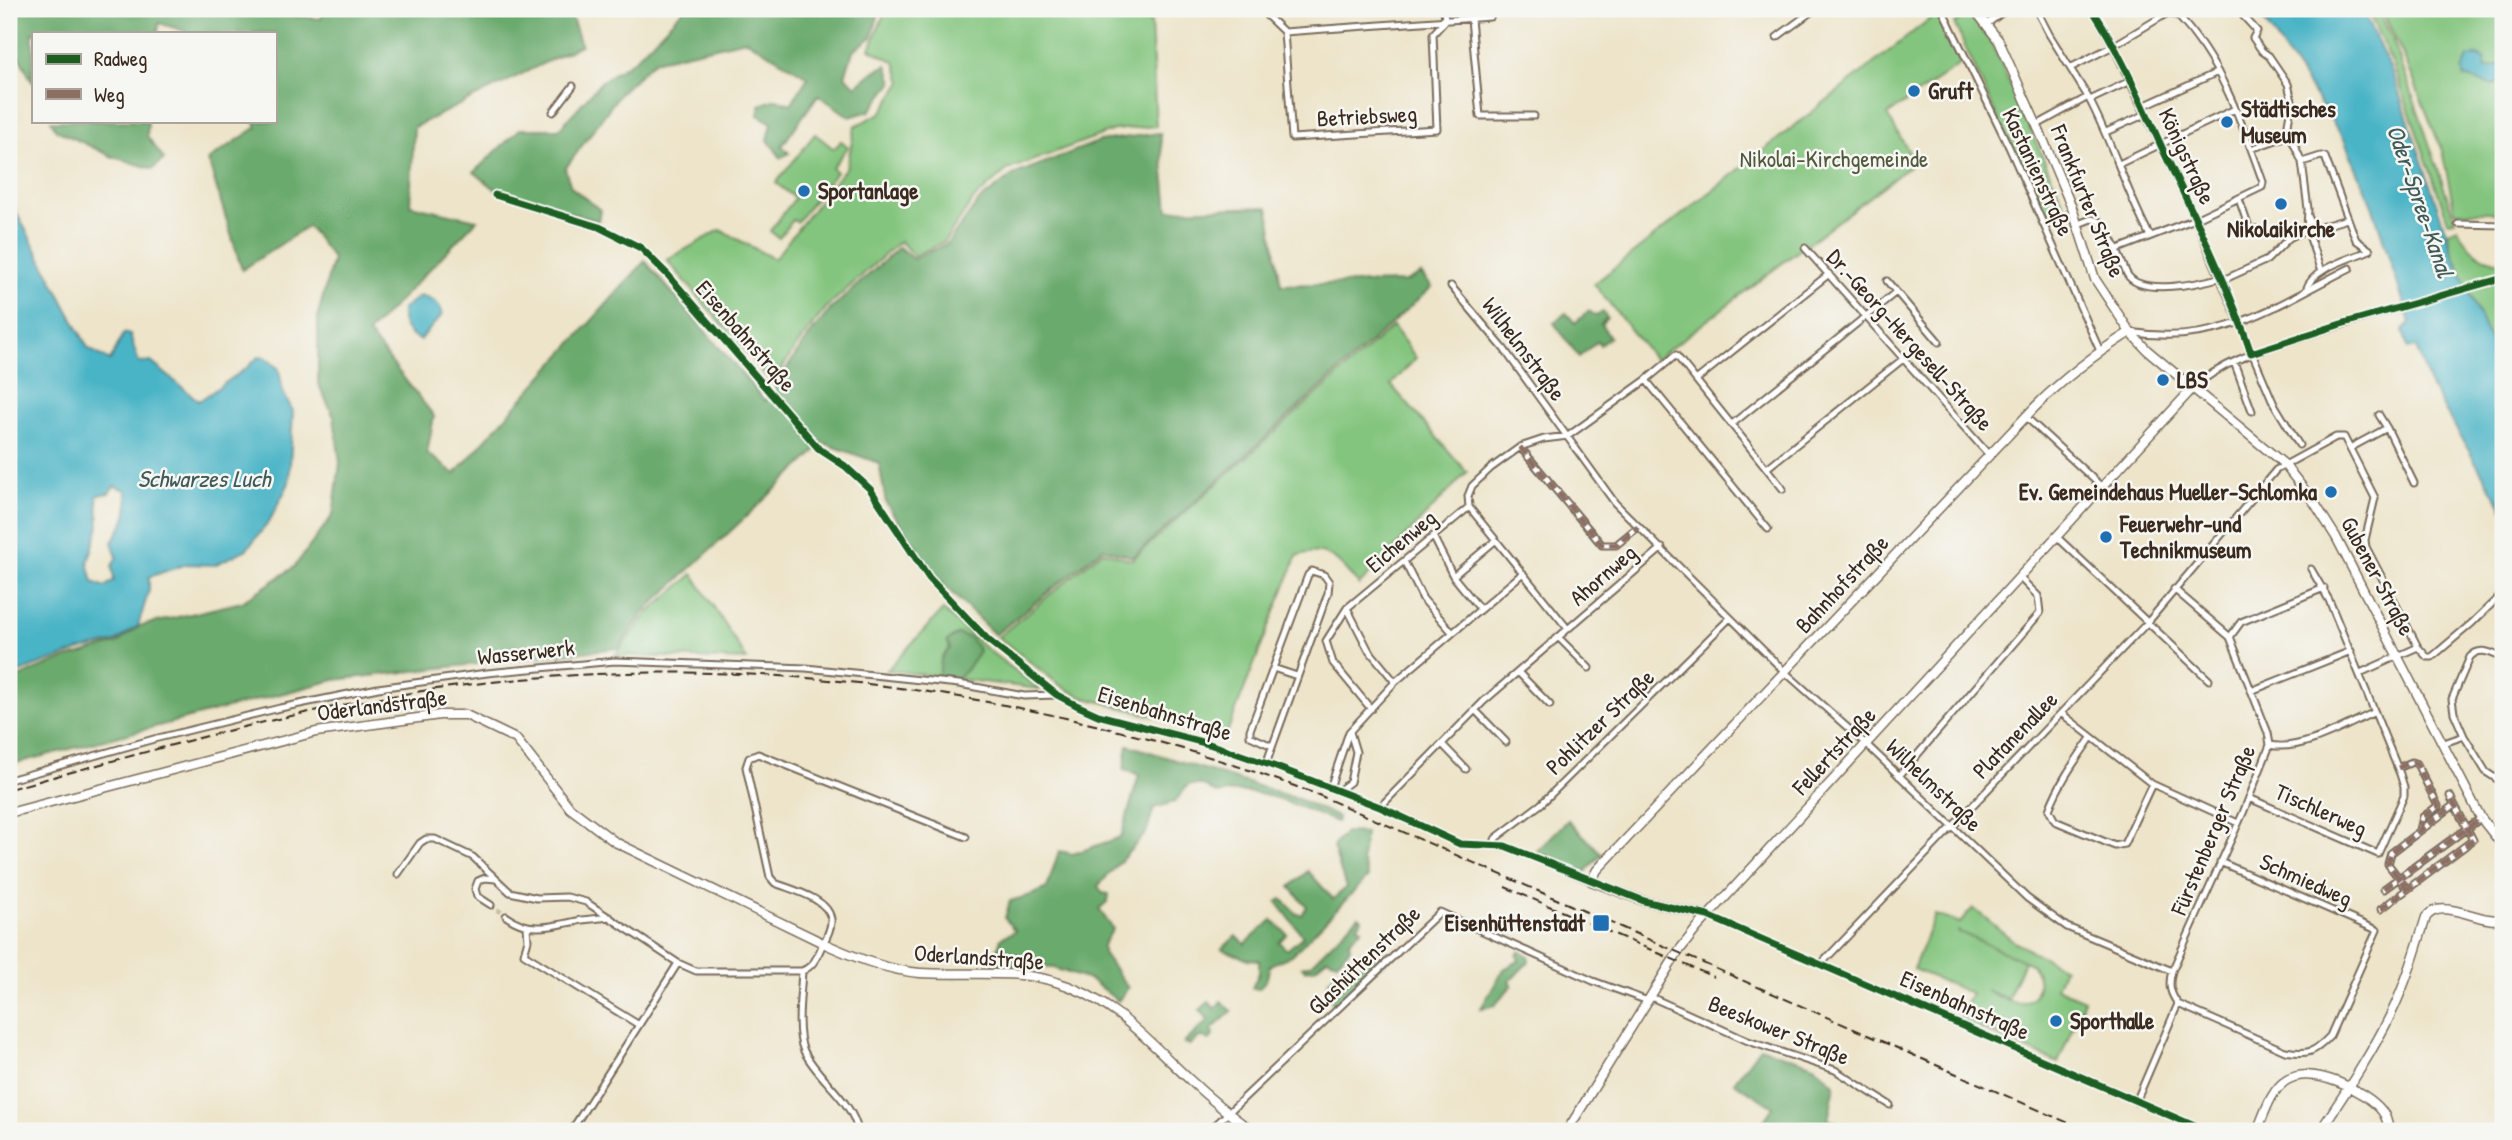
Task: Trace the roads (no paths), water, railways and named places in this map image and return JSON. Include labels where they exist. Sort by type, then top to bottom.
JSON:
[{"type":"street","points":[[1260,9],[1284,32],[1490,18],[1494,9]]},
{"type":"street","name":"Betriebsweg","points":[[1284,32],[1292,138],[1437,130],[1433,34],[1444,21],[1444,9]]},
{"type":"street","points":[[1777,37],[1815,9]]},
{"type":"street","name":"Kastanienstraße","points":[[1942,9],[2009,147],[2100,351]]},
{"type":"street","name":"Frankfurter Straße","points":[[1974,9],[1998,41],[2037,125],[2095,279],[2130,332],[2192,389]]},
{"type":"street","points":[[1987,24],[2007,9]]},
{"type":"street","points":[[2036,9],[2106,132],[2133,204],[2150,236]]},
{"type":"street","name":"Königstraße","points":[[2092,9],[2143,106],[2240,324]]},
{"type":"street","points":[[2238,9],[2257,31],[2254,39],[2262,51],[2269,55],[2288,84],[2292,101],[2288,124],[2290,135],[2300,152],[2308,216],[2307,229],[2321,272]]},
{"type":"street","points":[[2070,68],[2172,13],[2177,15],[2190,29],[2217,72],[2235,109],[2263,182],[2262,187],[2239,199],[2118,249]]},
{"type":"street","points":[[1471,19],[1480,116],[1534,116]]},
{"type":"street","points":[[2143,106],[2217,72]]},
{"type":"street","points":[[2037,125],[2130,80]]},
{"type":"street","points":[[553,111],[573,86]]},
{"type":"street","points":[[2119,164],[2235,109]]},
{"type":"street","points":[[2106,132],[2146,114]]},
{"type":"street","points":[[2251,149],[2290,135]]},
{"type":"street","points":[[2302,162],[2325,157],[2356,240],[2370,250],[2321,272],[2308,284],[2306,290]]},
{"type":"street","name":"Eisenbahnstraße","points":[[495,195],[602,229],[645,251],[819,449],[845,466],[870,489],[929,578],[988,640],[1057,695],[1098,715],[1209,744],[1266,764],[1380,807],[1461,844],[1505,846],[1591,881]]},
{"type":"street","points":[[2239,199],[2249,228],[2274,232],[2289,238]]},
{"type":"street","points":[[2308,216],[2314,229],[2347,219]]},
{"type":"street","points":[[2076,225],[2091,219],[2099,221],[2118,249],[2129,276],[2140,283],[2175,286],[2222,279],[2267,260],[2289,238],[2307,229]]},
{"type":"street","points":[[2458,224],[2503,225]]},
{"type":"street","name":"Dr.-Georg-Hergesell-Straße","points":[[1805,248],[1989,455]]},
{"type":"street","points":[[2130,332],[2148,335],[2195,334],[2240,324],[2350,268]]},
{"type":"street","points":[[1696,380],[1829,274]]},
{"type":"street","points":[[2192,389],[2251,353],[2341,324],[2503,278]]},
{"type":"street","points":[[1887,281],[1939,342]]},
{"type":"street","name":"Wilhelmstraße","points":[[1451,286],[1496,339],[1615,503],[1785,672],[1866,744],[2027,898],[2067,927],[2172,971]]},
{"type":"street","points":[[1732,424],[1896,292]]},
{"type":"street","points":[[2240,324],[2273,402],[2299,445]]},
{"type":"street","name":"Bahnhofstraße","points":[[1591,881],[1597,870],[2058,383],[2130,332]]},
{"type":"street","points":[[1567,436],[1646,380],[1676,355],[1783,489]]},
{"type":"street","points":[[1767,468],[1903,359]]},
{"type":"street","points":[[2234,362],[2252,411]]},
{"type":"street","points":[[1646,380],[1768,529]]},
{"type":"street","name":"Gubener Straße","points":[[2192,389],[2284,464],[2323,515],[2399,656],[2481,818],[2503,846]]},
{"type":"street","name":"Fellertstraße","points":[[1649,999],[1678,951],[1697,928],[2192,389]]},
{"type":"street","points":[[2379,415],[2414,483]]},
{"type":"street","points":[[2026,417],[2102,487]]},
{"type":"street","points":[[2350,449],[2387,428]]},
{"type":"street","name":"Eichenweg","points":[[1371,709],[1333,663],[1326,641],[1347,608],[1469,508],[1468,496],[1472,486],[1491,468],[1520,447],[1544,439],[1567,436]]},
{"type":"street","points":[[2148,622],[2276,470],[2336,437],[2344,437],[2375,498],[2365,540],[2366,547],[2418,647],[2427,657],[2432,657],[2473,623],[2503,593]]},
{"type":"street","points":[[1520,447],[1602,545],[1616,545],[1638,527]]},
{"type":"street","name":"Ahornweg","points":[[1469,508],[1568,629]]},
{"type":"street","points":[[1433,537],[1452,576],[1480,609]]},
{"type":"street","points":[[2057,537],[2208,680]]},
{"type":"street","points":[[1452,576],[1496,540]]},
{"type":"street","name":"Ahornweg","points":[[1380,807],[1475,710],[1661,548]]},
{"type":"street","points":[[1404,561],[1423,599],[1452,632]]},
{"type":"street","points":[[2311,569],[2324,588],[2398,768],[2412,762],[2417,764],[2438,806],[2423,817],[2420,831]]},
{"type":"street","points":[[1266,764],[1328,593],[1329,582],[1324,575],[1312,571],[1308,575],[1250,730],[1250,736],[1272,746]]},
{"type":"street","points":[[1330,788],[1349,732],[1395,682],[1523,573]]},
{"type":"street","points":[[1899,776],[2040,613],[2038,596],[2019,576]]},
{"type":"street","points":[[2230,637],[2241,622],[2324,588]]},
{"type":"street","name":"Fürstenberger Straße","points":[[2172,971],[2270,745],[2230,637],[2174,589]]},
{"type":"street","points":[[1347,608],[1368,649],[1395,682]]},
{"type":"street","name":"Pohlitzer Straße","points":[[1492,846],[1496,838],[1541,804],[1731,618]]},
{"type":"street","name":"Platanenallee","points":[[1821,964],[2148,622]]},
{"type":"street","points":[[1558,637],[1589,668]]},
{"type":"street","points":[[2360,673],[2418,647]]},
{"type":"street","points":[[2503,658],[2480,650],[2470,657],[2452,699],[2454,713],[2464,736],[2486,772],[2503,783]]},
{"type":"street","points":[[2251,691],[2351,652]]},
{"type":"street","name":"Wasserwerk","points":[[9,780],[166,736],[378,688],[487,673],[615,661],[806,668],[959,684],[1024,696],[1057,695]]},
{"type":"street","points":[[1273,668],[1297,676]]},
{"type":"street","points":[[1518,672],[1550,705]]},
{"type":"street","points":[[1475,710],[1506,742]]},
{"type":"street","points":[[2270,745],[2295,746],[2375,712]]},
{"type":"street","points":[[2061,713],[2152,784],[2238,823]]},
{"type":"street","name":"Oderlandstraße","points":[[9,813],[316,732],[440,715],[466,715],[516,739],[570,808],[615,842],[855,958],[920,973],[1024,976],[1064,985],[1096,999],[1123,1017],[1228,1113],[1252,1131]]},
{"type":"street","points":[[1338,791],[1350,782],[1356,752],[1349,732]]},
{"type":"street","points":[[2444,743],[2464,736]]},
{"type":"street","points":[[2091,738],[2054,796],[2049,810],[2055,821],[2115,846],[2124,844],[2152,784]]},
{"type":"street","points":[[1441,744],[1466,769]]},
{"type":"street","points":[[398,874],[420,843],[426,839],[435,839],[473,857],[510,892],[537,898],[567,897],[586,902],[678,963],[696,971],[802,971],[810,967],[823,943],[831,919],[820,902],[775,883],[770,877],[746,767],[749,758],[758,754],[966,837]]},
{"type":"street","name":"Tischlerweg","points":[[2249,798],[2378,854],[2404,796],[2398,768]]},
{"type":"street","points":[[2381,909],[2473,840],[2449,796]]},
{"type":"street","points":[[2407,889],[2388,864],[2391,853],[2454,805]]},
{"type":"street","points":[[2384,889],[2481,818]]},
{"type":"street","name":"Schmiedweg","points":[[2178,1004],[2285,1051],[2303,1055],[2318,1048],[2330,1036],[2377,930],[2220,862]]},
{"type":"street","points":[[491,905],[477,896],[475,889],[478,881],[485,878],[496,879]]},
{"type":"street","points":[[1591,881],[1644,901],[1708,916]]},
{"type":"street","points":[[2320,1131],[2392,1012],[2430,911],[2440,908],[2492,920],[2503,919]]},
{"type":"street","points":[[1690,911],[1697,928]]},
{"type":"street","name":"Glashüttenstraße","points":[[1209,1131],[1440,912],[1593,981],[1649,999]]},
{"type":"street","points":[[506,916],[527,927],[545,929],[580,920],[610,917]]},
{"type":"street","name":"Eisenbahnstraße","points":[[1708,916],[2206,1131]]},
{"type":"street","points":[[527,927],[528,940],[524,954],[639,1025]]},
{"type":"street","points":[[571,1131],[678,963]]},
{"type":"street","points":[[802,971],[800,1037],[805,1052],[850,1110],[856,1119],[858,1131]]},
{"type":"street","points":[[2136,1102],[2178,1004],[2172,996],[2170,986],[2172,971]]},
{"type":"street","points":[[1567,1131],[1649,999]]},
{"type":"street","name":"Beeskower Straße","points":[[1649,999],[1748,1041],[1835,1070],[1890,1105]]},
{"type":"street","points":[[2257,1131],[2280,1085],[2290,1078],[2320,1077],[2349,1087],[2374,1103],[2384,1113],[2389,1131]]},
{"type":"water","name":"Oder-Spree-Kanal","points":[[2256,9],[2362,9],[2393,75],[2454,256],[2503,372],[2503,508],[2431,387],[2416,347],[2408,348],[2403,331],[2410,322],[2372,205],[2344,139]]},
{"type":"water","points":[[2477,56],[2484,59],[2486,68],[2503,65],[2503,78],[2494,85],[2464,77],[2462,71],[2468,57]]},
{"type":"water","name":"Schwarzes Luch","points":[[9,198],[88,348],[110,361],[124,333],[130,335],[139,363],[151,362],[199,401],[258,357],[266,358],[279,369],[283,393],[293,411],[289,483],[269,522],[247,549],[215,565],[186,564],[149,577],[149,590],[138,626],[115,642],[81,650],[9,674]],"holes":[[[114,486],[126,490],[126,518],[112,542],[117,557],[112,566],[114,580],[105,587],[93,582],[88,563],[99,526],[97,495],[109,493]]]},
{"type":"water","points":[[420,296],[437,304],[442,315],[420,340],[407,332],[403,324],[402,309]]},
{"type":"tunnel","points":[[491,905],[506,916]]},
{"type":"railway","points":[[9,789],[287,717],[381,698],[500,681],[619,673],[739,674],[858,683],[976,700],[1093,725],[1208,757],[1321,796],[2087,1131]]},
{"type":"railway","points":[[1505,887],[1714,977]]},
{"type":"place","name":"Gruft","points":[[1914,91]]},
{"type":"place","name":"Städtisches Museum","points":[[2227,122]]},
{"type":"place","name":"Sportanlage","points":[[804,191]]},
{"type":"place","name":"Nikolaikirche","points":[[2281,204]]},
{"type":"place","name":"LBS","points":[[2163,380]]},
{"type":"place","name":"Ev. Gemeindehaus Mueller-Schlomka","points":[[2331,492]]},
{"type":"place","name":"Feuerwehr-und Technikmuseum","points":[[2106,537]]},
{"type":"place","name":"Eisenhüttenstadt","points":[[1601,923]]},
{"type":"place","name":"Sporthalle","points":[[2056,1021]]},
{"type":"park label","name":"Nikolai-Kirchgemeinde","points":[[1834,159]]}]
